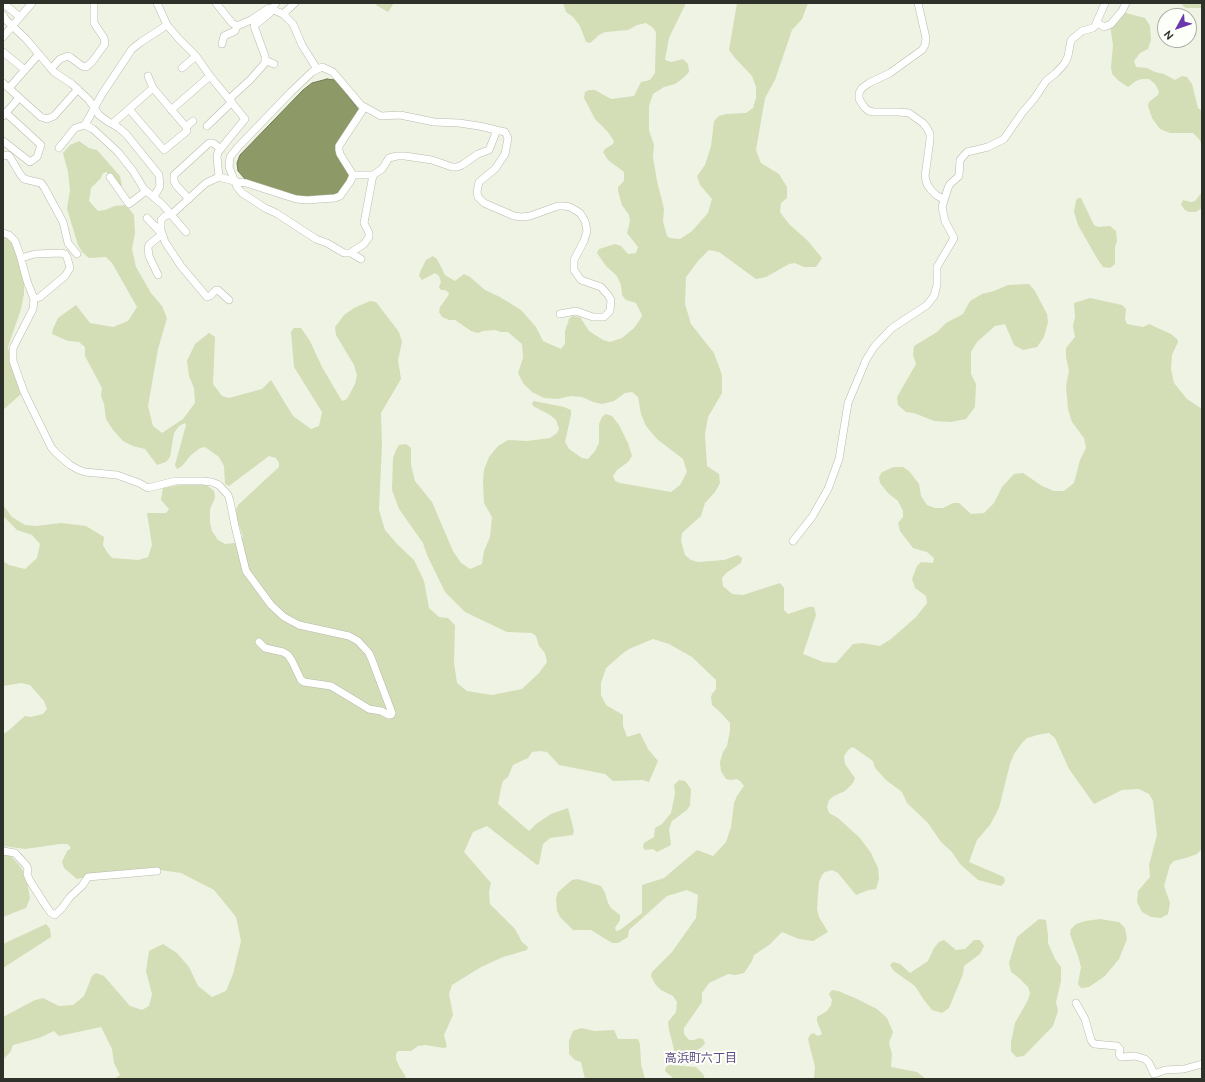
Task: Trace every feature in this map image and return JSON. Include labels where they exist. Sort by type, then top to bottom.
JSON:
[{"type":"street","points":[[3,3],[20,17]]},
{"type":"street","points":[[3,37],[32,3]]},
{"type":"street","points":[[51,69],[60,59],[68,56],[82,66],[86,67],[92,62],[104,44],[104,38],[94,23],[94,3]]},
{"type":"street","points":[[158,3],[167,25],[196,56],[210,76],[245,119],[221,149],[217,157],[219,177]]},
{"type":"street","points":[[216,3],[232,23],[237,26]]},
{"type":"street","points":[[283,14],[295,3]]},
{"type":"street","points":[[918,3],[926,38],[925,45],[922,50],[890,73],[862,88],[859,93],[859,99],[861,104],[869,111],[908,113],[923,123],[930,134],[925,176],[927,184],[936,195],[943,200]]},
{"type":"street","points":[[793,541],[812,517],[828,489],[838,459],[848,403],[866,360],[874,347],[892,328],[927,305],[934,296],[937,285],[937,268],[954,238],[942,214],[943,200],[950,184],[959,176],[960,160],[967,152],[988,147],[1004,139],[1022,112],[1034,99],[1046,81],[1065,63],[1071,40],[1082,32],[1093,28],[1098,23],[1105,3]]},
{"type":"street","points":[[1098,23],[1104,27],[1111,24],[1122,11],[1126,3]]},
{"type":"street","points":[[222,44],[224,36],[235,31],[237,26],[251,20],[268,8],[274,6]]},
{"type":"street","points":[[274,6],[294,24],[302,44],[317,69]]},
{"type":"street","points":[[207,126],[263,66],[265,60],[254,26],[266,16],[274,6]]},
{"type":"street","points":[[3,15],[26,39],[51,69],[89,100],[103,119],[126,134],[159,174],[160,186],[154,197]]},
{"type":"street","points":[[59,148],[75,128],[84,125],[102,94],[132,49],[140,42],[167,25]]},
{"type":"street","points":[[3,52],[25,70]]},
{"type":"street","points":[[39,54],[25,70],[6,86],[41,117],[47,120],[54,116],[78,90]]},
{"type":"street","points":[[182,69],[196,56]]},
{"type":"street","points":[[265,60],[274,64]]},
{"type":"street","points":[[361,259],[351,253],[344,253],[327,243],[316,239],[276,213],[265,208],[239,190],[229,167],[229,161],[233,152],[291,92],[317,69],[325,68],[333,72],[364,108],[381,116],[400,115],[428,121],[465,123],[506,132],[505,154],[495,169],[479,182],[477,192],[480,200],[506,214],[522,217],[537,215],[558,206],[570,207],[580,213],[585,221],[587,231],[574,260],[574,270],[578,278],[585,283],[601,287],[611,300],[610,311],[607,315],[599,318],[576,311],[560,314]]},
{"type":"street","points":[[148,76],[153,88],[186,127]]},
{"type":"street","points":[[171,110],[210,76]]},
{"type":"street","points":[[112,124],[153,88]]},
{"type":"street","points":[[3,141],[30,162],[37,157],[41,145],[4,114],[19,98]]},
{"type":"street","points":[[353,175],[340,154],[339,146],[364,108]]},
{"type":"street","points":[[129,109],[164,150],[187,131],[186,127],[193,121]]},
{"type":"street","points":[[84,125],[98,133],[118,152],[146,191],[172,214],[186,232]]},
{"type":"street","points":[[353,175],[373,175],[382,169],[389,158],[397,156],[432,160],[452,167],[457,167],[478,154],[489,150],[496,130]]},
{"type":"street","points":[[189,198],[176,185],[174,175],[209,143],[213,143],[221,149]]},
{"type":"street","points":[[3,156],[10,156],[24,179],[41,183],[44,187],[63,222],[68,243],[79,254],[68,262]]},
{"type":"street","points":[[162,234],[160,225],[165,216],[172,214],[206,183],[219,177],[246,183],[296,199],[307,200],[335,198],[340,196],[352,179],[353,175]]},
{"type":"street","points":[[351,253],[364,244],[369,237],[369,233],[364,223],[373,175]]},
{"type":"street","points":[[110,177],[129,204],[146,191]]},
{"type":"street","points":[[147,218],[162,234],[181,266],[207,297],[218,290],[229,300]]},
{"type":"street","points":[[3,233],[12,237],[21,258],[27,281],[34,299],[33,308],[13,348],[12,355],[24,392],[51,447],[56,454],[70,465],[85,472],[117,475],[148,488],[175,481],[202,481],[212,482],[219,485],[228,495],[230,501],[246,570],[271,605],[284,617],[299,625],[349,636],[358,641],[372,660],[391,707],[391,715],[381,711],[369,709],[330,686],[304,682],[301,680],[288,655],[283,652],[265,648],[259,642]]},
{"type":"street","points":[[158,275],[149,256],[148,248],[149,245],[162,234]]},
{"type":"street","points":[[21,258],[35,254],[65,254],[70,268],[65,276],[40,297],[34,299]]},
{"type":"street","points":[[3,850],[14,853],[26,866],[30,881],[51,913],[55,914],[82,886],[88,877],[157,871]]},
{"type":"street","points":[[1076,1003],[1085,1019],[1091,1040],[1094,1044],[1117,1046],[1120,1049],[1119,1054],[1121,1057],[1136,1056],[1145,1059],[1149,1063],[1154,1074],[1165,1070],[1184,1069],[1202,1064]]},
{"type":"shaded area","points":[[378,3],[394,3],[388,12],[376,5]]},
{"type":"shaded area","points":[[563,3],[686,3],[669,38],[665,59],[672,62],[683,59],[688,64],[689,72],[675,84],[664,87],[653,94],[649,106],[649,130],[654,145],[653,157],[664,209],[663,222],[667,236],[670,238],[680,239],[691,232],[708,213],[712,199],[700,185],[697,176],[705,165],[711,146],[714,121],[719,116],[726,114],[746,113],[753,108],[756,98],[756,87],[752,76],[729,50],[737,3],[808,3],[802,19],[792,30],[775,80],[765,98],[756,150],[761,163],[779,174],[787,187],[787,198],[781,203],[780,212],[789,224],[808,241],[822,258],[816,267],[804,267],[795,263],[789,264],[766,277],[756,279],[719,252],[709,250],[698,261],[686,277],[685,304],[691,324],[714,353],[722,375],[722,393],[708,417],[705,434],[707,466],[719,474],[720,483],[715,492],[705,503],[701,516],[682,533],[681,541],[685,555],[691,560],[698,562],[724,560],[738,555],[742,558],[741,563],[726,573],[722,578],[723,586],[732,594],[743,595],[780,583],[784,588],[784,610],[788,614],[809,607],[814,607],[816,615],[803,654],[823,662],[836,663],[853,644],[862,643],[880,646],[891,639],[916,617],[927,603],[926,596],[915,588],[912,579],[917,566],[921,562],[933,563],[934,558],[927,552],[913,548],[900,531],[898,523],[903,517],[903,511],[898,501],[888,493],[880,483],[879,477],[882,472],[894,467],[903,467],[909,471],[919,484],[921,496],[927,505],[935,508],[943,508],[953,503],[959,503],[971,514],[984,513],[994,503],[1002,487],[1014,474],[1023,473],[1042,486],[1054,491],[1064,491],[1074,483],[1080,460],[1086,448],[1084,438],[1072,422],[1068,409],[1066,386],[1069,371],[1066,348],[1075,337],[1073,326],[1075,317],[1074,303],[1090,298],[1122,305],[1126,309],[1125,319],[1127,324],[1143,327],[1149,324],[1171,334],[1177,339],[1178,342],[1172,355],[1171,369],[1174,383],[1187,399],[1202,409],[1202,849],[1197,854],[1174,861],[1170,865],[1164,886],[1170,903],[1168,914],[1161,918],[1151,917],[1142,912],[1137,902],[1138,891],[1150,877],[1149,865],[1157,835],[1153,801],[1149,794],[1139,789],[1122,790],[1094,804],[1069,769],[1055,738],[1049,733],[1027,738],[1014,754],[999,808],[990,825],[977,840],[969,862],[1004,877],[1005,882],[1001,886],[978,880],[960,864],[952,852],[941,842],[928,823],[907,803],[902,792],[886,780],[875,768],[873,761],[853,747],[849,749],[844,756],[845,764],[855,778],[853,783],[845,791],[829,800],[827,807],[829,813],[838,818],[860,838],[871,853],[878,868],[879,879],[876,889],[856,895],[838,873],[832,870],[825,872],[819,882],[817,909],[819,917],[828,932],[813,941],[799,939],[782,932],[769,945],[754,955],[744,973],[736,975],[728,974],[709,983],[702,993],[702,1002],[684,1028],[684,1034],[689,1040],[699,1038],[703,1039],[705,1043],[702,1047],[695,1051],[675,1059],[668,1022],[676,1012],[677,1002],[673,996],[661,990],[655,984],[651,976],[652,972],[672,952],[696,918],[698,895],[687,890],[667,896],[629,930],[628,937],[618,943],[612,943],[591,930],[573,930],[560,917],[557,911],[556,899],[558,892],[572,880],[578,879],[601,886],[611,908],[620,915],[620,920],[615,928],[616,931],[620,930],[642,913],[642,885],[664,878],[697,850],[713,856],[726,842],[731,827],[734,803],[744,786],[737,779],[726,779],[721,771],[720,762],[723,752],[727,746],[730,723],[712,705],[711,697],[716,689],[716,680],[692,657],[669,644],[653,639],[629,649],[622,654],[606,668],[601,683],[601,695],[606,705],[623,715],[623,726],[627,737],[640,733],[648,749],[658,761],[649,782],[642,780],[613,781],[605,774],[559,765],[547,752],[540,751],[532,752],[528,758],[513,765],[508,777],[503,781],[498,804],[529,831],[536,824],[551,814],[568,808],[574,831],[573,835],[550,838],[543,844],[539,864],[537,865],[487,826],[473,832],[464,852],[491,883],[489,892],[490,904],[515,929],[522,942],[528,947],[527,950],[503,957],[481,967],[452,985],[449,994],[453,1015],[444,1035],[447,1047],[444,1048],[425,1045],[418,1046],[411,1051],[398,1051],[396,1054],[396,1059],[406,1077],[403,1079],[114,1079],[120,1075],[114,1063],[112,1049],[101,1027],[59,1036],[54,1031],[39,1038],[13,1045],[11,1051],[3,1060],[3,1017],[35,1000],[43,998],[59,1006],[73,1005],[84,996],[92,976],[96,973],[104,976],[130,1006],[142,1010],[149,1006],[152,994],[146,971],[149,951],[163,944],[177,953],[189,967],[198,986],[212,997],[226,991],[233,974],[241,941],[236,917],[214,890],[181,873],[160,870],[115,871],[77,879],[64,868],[62,862],[67,851],[71,848],[68,844],[25,849],[3,846],[3,734],[25,716],[31,717],[43,714],[47,709],[44,701],[30,685],[21,683],[3,686],[3,561],[9,565],[25,569],[37,558],[40,544],[32,535],[17,530],[3,516],[3,505],[12,517],[25,525],[36,526],[61,523],[86,526],[104,537],[103,545],[112,558],[138,560],[148,557],[152,545],[147,513],[166,513],[169,509],[161,500],[163,488],[195,482],[208,486],[214,491],[215,498],[210,509],[210,523],[212,531],[218,540],[225,544],[234,543],[243,537],[237,519],[236,510],[238,505],[279,467],[279,463],[276,458],[269,456],[229,486],[225,484],[224,466],[219,457],[205,447],[200,448],[191,455],[182,466],[177,469],[175,465],[186,425],[185,423],[179,426],[174,433],[170,457],[166,462],[157,465],[145,449],[133,446],[123,441],[113,430],[106,419],[104,404],[101,396],[102,388],[85,356],[85,347],[79,342],[68,341],[52,334],[58,318],[76,305],[90,323],[113,327],[128,321],[137,307],[112,263],[106,257],[89,258],[82,252],[78,245],[67,209],[70,190],[68,172],[63,153],[70,145],[79,141],[89,148],[97,150],[120,176],[122,185],[119,186],[106,172],[102,174],[101,178],[91,188],[89,201],[98,211],[115,206],[126,205],[134,215],[135,233],[132,249],[136,267],[151,293],[162,306],[167,318],[158,349],[148,406],[153,426],[162,433],[183,419],[195,403],[194,388],[189,376],[187,361],[195,344],[209,333],[215,337],[213,384],[222,396],[229,398],[262,389],[271,380],[293,416],[311,429],[319,426],[322,412],[294,367],[291,332],[294,328],[301,328],[310,341],[322,367],[342,401],[347,399],[355,384],[357,375],[354,365],[336,335],[335,327],[344,315],[354,308],[370,301],[376,302],[399,332],[402,342],[398,360],[401,379],[381,413],[382,445],[379,510],[385,530],[414,560],[424,581],[429,608],[439,617],[448,618],[455,625],[454,663],[457,683],[467,691],[492,695],[522,689],[539,673],[547,662],[545,653],[539,646],[536,636],[532,633],[507,632],[465,612],[445,592],[427,555],[423,543],[399,509],[392,490],[393,458],[399,445],[406,444],[411,448],[411,465],[415,481],[432,502],[453,551],[461,563],[470,569],[482,564],[484,551],[490,537],[492,517],[484,503],[483,481],[484,470],[489,457],[498,446],[508,440],[527,441],[550,438],[557,433],[559,429],[556,420],[533,406],[532,403],[534,401],[564,407],[571,410],[565,442],[569,449],[582,458],[588,459],[595,451],[599,443],[599,424],[602,417],[606,414],[612,416],[619,425],[628,443],[632,456],[628,462],[617,470],[613,476],[615,481],[671,492],[680,485],[687,472],[683,459],[657,439],[646,426],[641,414],[638,397],[632,392],[625,393],[614,401],[602,404],[582,397],[570,396],[558,399],[544,398],[532,392],[523,383],[518,373],[523,358],[522,344],[508,332],[495,330],[478,333],[471,331],[455,320],[449,320],[442,317],[439,312],[440,307],[449,293],[445,290],[441,290],[439,287],[441,282],[439,276],[435,273],[422,280],[419,276],[426,260],[433,256],[437,259],[445,275],[455,281],[464,274],[470,277],[485,290],[521,310],[536,327],[543,341],[561,349],[565,344],[565,331],[569,319],[572,316],[580,317],[589,331],[603,340],[610,342],[622,338],[634,328],[641,318],[642,315],[636,303],[626,300],[622,295],[621,285],[617,276],[606,266],[597,253],[599,249],[615,244],[621,246],[628,254],[636,253],[638,247],[627,233],[630,221],[629,215],[622,205],[618,191],[618,187],[624,181],[624,172],[608,160],[603,152],[613,144],[614,141],[608,132],[595,119],[584,98],[585,92],[589,90],[595,90],[611,99],[634,96],[641,82],[650,80],[655,73],[656,32],[646,23],[637,25],[628,30],[605,32],[590,43],[586,42],[580,26],[573,17],[566,12]]},
{"type":"shaded area","points":[[1182,3],[1202,3],[1202,9],[1186,8]]},
{"type":"shaded area","points":[[1117,13],[1126,13],[1145,18],[1150,26],[1151,40],[1148,49],[1140,53],[1134,61],[1136,67],[1147,68],[1175,80],[1182,76],[1187,77],[1192,84],[1198,108],[1202,111],[1202,145],[1193,133],[1170,133],[1160,129],[1152,118],[1148,106],[1149,102],[1158,95],[1159,91],[1155,84],[1149,79],[1136,81],[1128,87],[1112,74],[1111,67],[1113,45],[1110,25]]},
{"type":"shaded area","points":[[327,79],[335,80],[359,110],[338,142],[349,176],[348,180],[340,191],[335,195],[303,197],[292,195],[246,180],[238,171],[237,163],[240,155],[303,90],[312,83]]},
{"type":"shaded area","points":[[1202,192],[1202,208],[1196,212],[1189,212],[1185,210],[1181,205],[1183,200],[1191,202],[1195,201]]},
{"type":"shaded area","points":[[1081,198],[1094,225],[1098,227],[1110,226],[1116,231],[1117,241],[1115,247],[1115,264],[1110,268],[1103,267],[1078,225],[1074,212],[1076,200]]},
{"type":"shaded area","points":[[3,237],[8,238],[11,241],[16,250],[24,281],[24,294],[21,309],[8,347],[12,367],[21,394],[3,410]]},
{"type":"shaded area","points":[[1029,284],[1035,291],[1047,314],[1048,322],[1044,337],[1037,347],[1023,350],[1014,345],[1005,324],[995,326],[977,342],[971,352],[971,374],[976,384],[975,407],[966,419],[951,422],[934,421],[914,413],[906,412],[898,405],[897,397],[916,364],[913,355],[914,346],[937,332],[946,323],[963,314],[970,301],[982,294],[1008,285]]},
{"type":"shaded area","points":[[679,780],[685,781],[691,789],[690,805],[687,810],[672,821],[669,829],[671,845],[657,852],[653,849],[645,850],[643,847],[644,843],[654,837],[655,828],[662,824],[671,813],[675,794],[674,785]]},
{"type":"shaded area","points":[[3,853],[11,856],[26,876],[30,898],[26,908],[3,917]]},
{"type":"shaded area","points":[[1039,919],[1046,920],[1048,943],[1055,959],[1061,967],[1061,981],[1056,1002],[1058,1011],[1053,1026],[1024,1056],[1016,1057],[1011,1051],[1011,1042],[1015,1023],[1028,1000],[1030,993],[1028,987],[1011,972],[1009,963],[1017,937]]},
{"type":"shaded area","points":[[1100,919],[1119,922],[1125,928],[1127,939],[1119,959],[1105,976],[1089,987],[1081,988],[1078,984],[1081,967],[1070,934],[1071,929],[1076,924]]},
{"type":"shaded area","points":[[46,924],[50,929],[51,937],[3,968],[3,944]]},
{"type":"shaded area","points":[[944,940],[956,950],[965,949],[974,940],[980,940],[984,946],[980,954],[964,966],[963,974],[949,1008],[942,1013],[932,1010],[915,986],[894,971],[890,965],[893,962],[900,964],[910,973],[928,961],[934,948],[939,942]]},
{"type":"shaded area","points":[[832,990],[855,998],[877,1009],[887,1018],[893,1032],[889,1043],[892,1054],[891,1067],[917,1072],[926,1079],[814,1079],[815,1067],[808,1039],[813,1033],[818,1036],[822,1034],[817,1017],[827,1011],[831,1005],[832,1000],[829,994]]},
{"type":"shaded area","points":[[581,1028],[595,1031],[614,1030],[618,1039],[638,1039],[640,1044],[641,1064],[645,1079],[585,1079],[581,1062],[575,1060],[569,1054],[569,1041],[573,1031]]},
{"type":"shaded area","points":[[669,1065],[696,1067],[703,1074],[705,1079],[674,1079],[665,1071],[666,1067]]},
{"type":"district","name":"高浜町六丁目","points":[[701,1058]]}]
